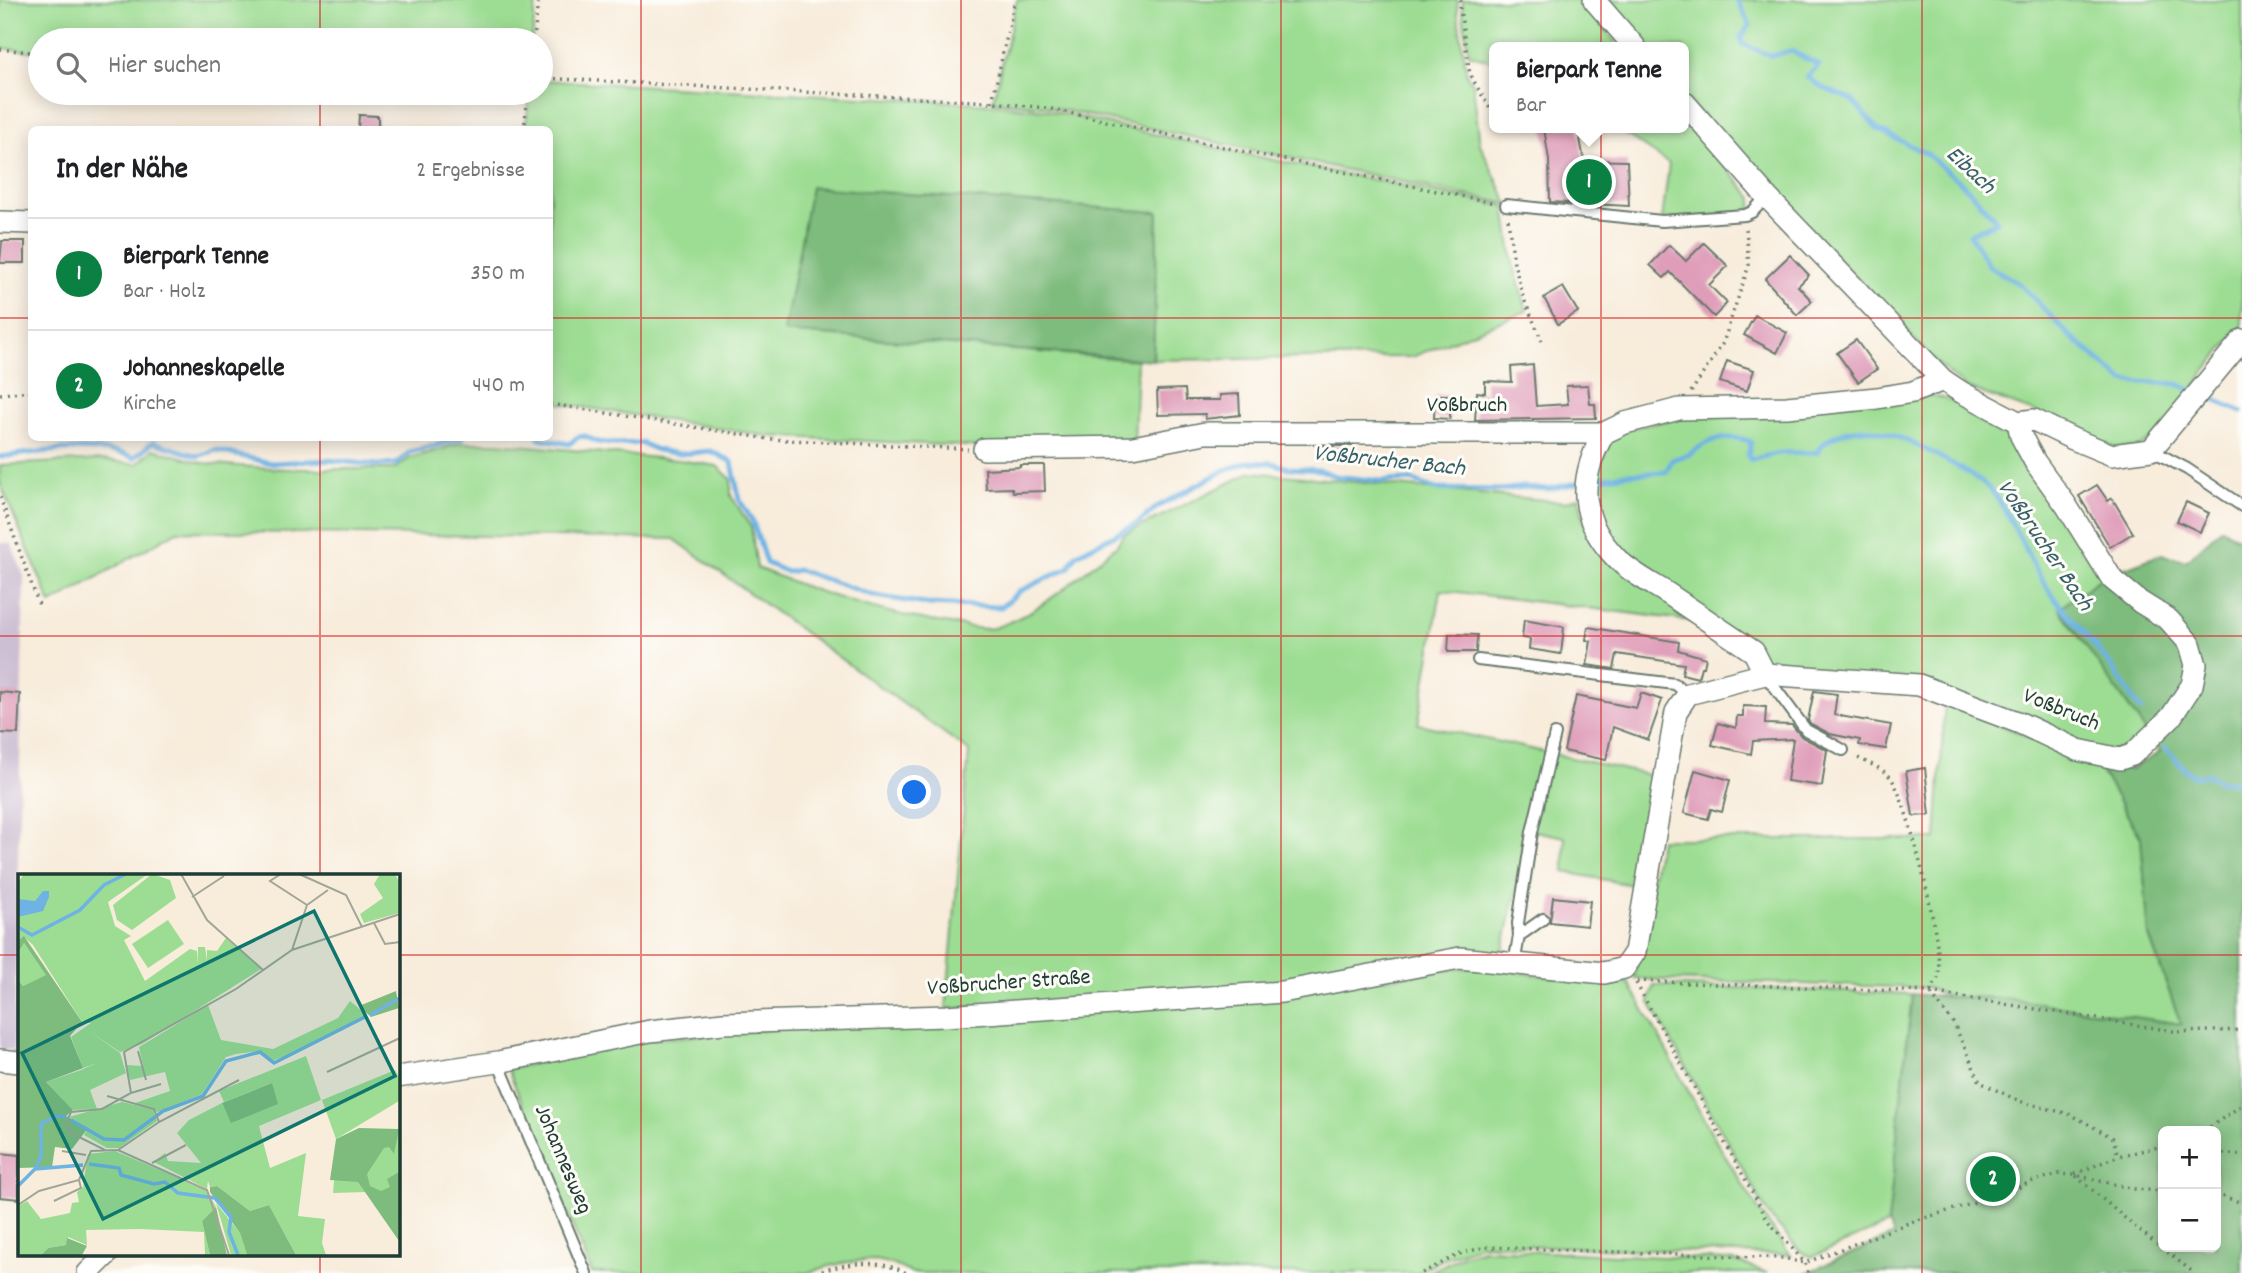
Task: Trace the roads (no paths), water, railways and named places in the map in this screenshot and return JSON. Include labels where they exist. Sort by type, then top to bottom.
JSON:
[{"type":"street","points":[[1594,0],[1631,42]]},
{"type":"street","points":[[1689,108],[1767,197],[1944,380],[2018,422],[2034,420],[2112,455],[2151,450],[2242,340]]},
{"type":"street","points":[[0,222],[28,223]]},
{"type":"street","name":"Voßbruch","points":[[984,449],[1133,447],[1205,433],[1604,433],[1625,423],[1679,409],[1787,407],[1877,398],[1913,392],[1944,380]]},
{"type":"street","name":"Voßbruch","points":[[1688,694],[1765,674],[1919,685],[2020,723],[2078,750],[2120,759],[2132,755],[2171,717],[2192,685],[2196,665],[2190,644],[2169,620],[2140,602],[2112,579],[2066,505],[2035,462],[2021,436],[2018,422]]},
{"type":"street","points":[[1604,433],[1587,470],[1584,494],[1595,530],[1618,560],[1754,652],[1765,674]]},
{"type":"street","name":"Voßbrucher Straße","points":[[399,1077],[498,1062],[650,1031],[723,1023],[946,1016],[1269,993],[1460,958],[1604,974],[1629,974],[1676,712],[1688,694]]},
{"type":"street","points":[[0,1059],[18,1062]]},
{"type":"street","points":[[88,1273],[105,1256]]},
{"type":"lane","points":[[1506,205],[1662,221],[1745,215],[1752,212],[1767,197]]},
{"type":"lane","points":[[2151,450],[2187,469],[2242,506]]},
{"type":"lane","points":[[1478,660],[1675,684],[1688,694]]},
{"type":"lane","points":[[1765,674],[1806,730],[1843,750]]},
{"type":"lane","points":[[1514,964],[1532,832],[1555,734]]},
{"type":"lane","points":[[1519,936],[1543,919]]},
{"type":"lane","name":"Johannesweg","points":[[498,1062],[586,1273]]},
{"type":"waterway","name":"Eibach","points":[[1737,0],[1750,25],[1741,37],[1742,44],[1772,56],[1791,51],[1819,65],[1807,77],[1823,88],[1852,100],[1877,129],[1927,154],[1964,185],[1997,221],[1970,234],[1989,266],[2021,285],[2069,335],[2123,381],[2177,384],[2194,391]]},
{"type":"waterway","name":"Eibach","points":[[2203,395],[2242,412]]},
{"type":"waterway","name":"Voßbrucher Bach","points":[[1592,480],[1625,474],[1666,472],[1672,460],[1723,438],[1751,442],[1748,456],[1751,460],[1780,453],[1817,452],[1828,440],[1852,430],[1878,431],[1905,440],[1973,476],[1994,494],[2049,590],[2111,666],[2141,710]]},
{"type":"waterway","name":"Voßbrucher Bach","points":[[553,441],[569,444],[578,437],[585,436],[597,442],[641,443],[657,450],[680,454],[711,451],[732,462],[739,499],[753,522],[766,563],[787,572],[798,570],[875,596],[926,604],[1001,607],[1020,591],[1068,568],[1077,554],[1138,523],[1157,507],[1225,470],[1248,462],[1320,470],[1335,476],[1381,481],[1411,480],[1436,489],[1547,489],[1583,482]]},
{"type":"waterway","points":[[0,457],[87,449],[121,453],[134,458],[153,442],[198,456],[215,450],[271,463],[328,460],[375,465],[396,464],[410,452],[452,441]]},
{"type":"waterway","name":"Voßbrucher Bach","points":[[2165,748],[2189,773],[2196,776],[2206,774],[2221,782],[2242,782]]},
{"type":"place","name":"Bierpark Tenne","points":[[1589,182]]},
{"type":"place","name":"Johanneskapelle","points":[[1993,1179]]}]
